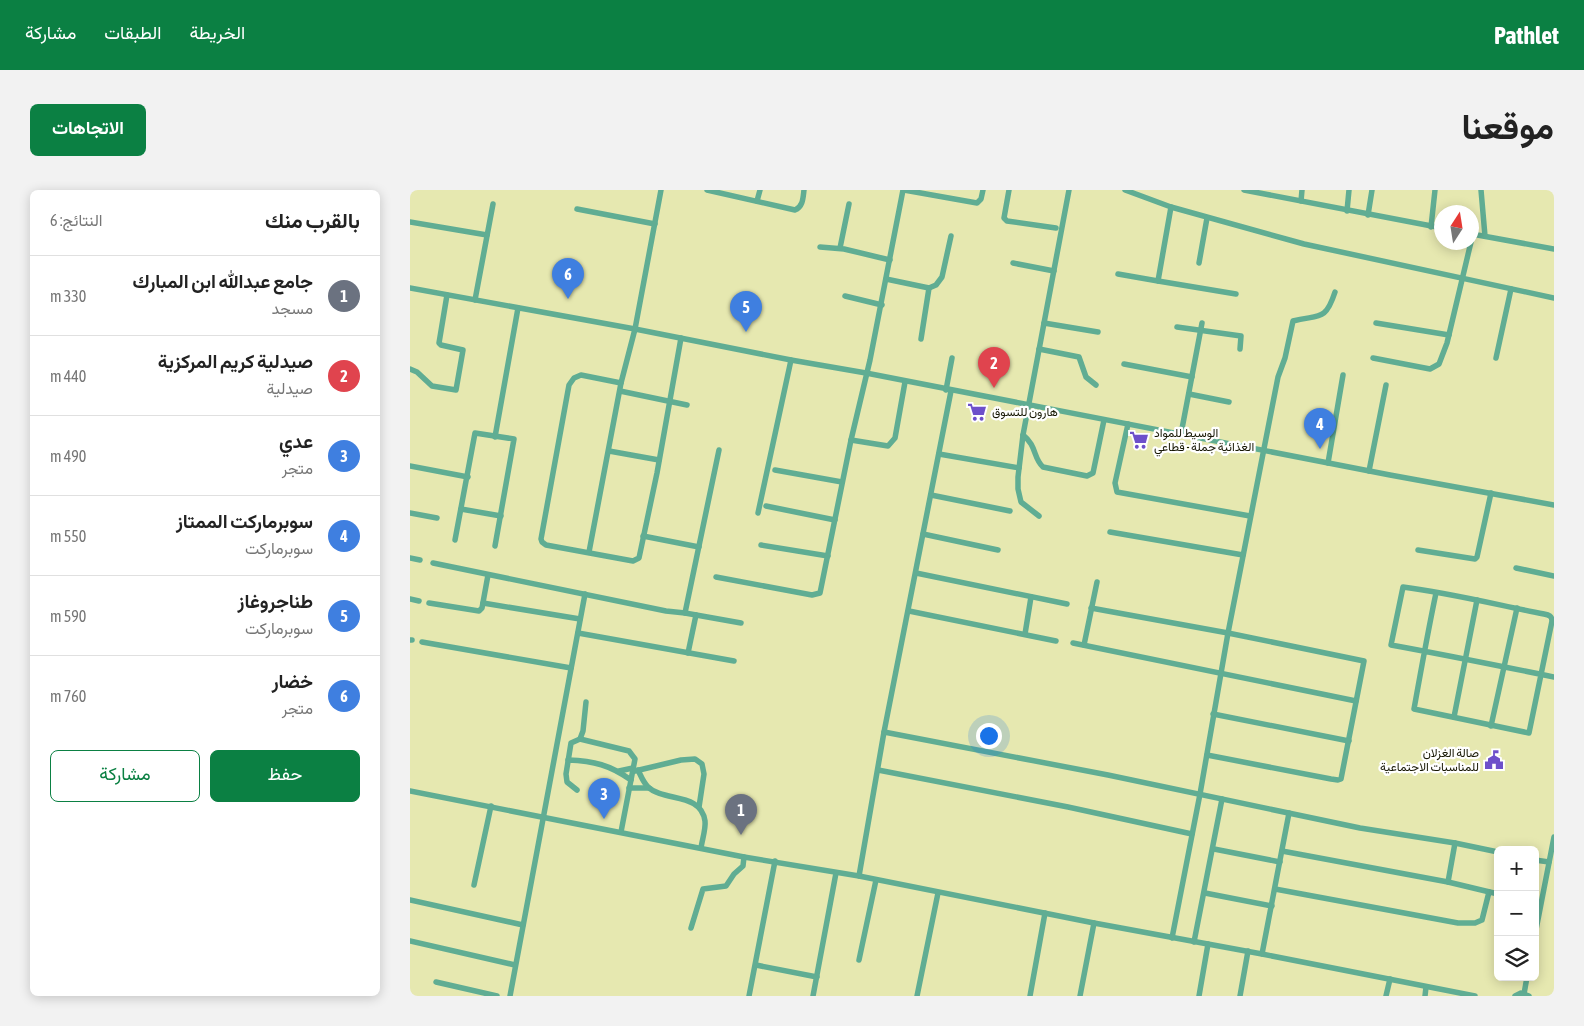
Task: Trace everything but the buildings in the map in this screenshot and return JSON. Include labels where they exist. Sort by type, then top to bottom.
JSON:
[{"type":"street","points":[[588,552],[620,391],[635,329],[661,190]]},
{"type":"street","points":[[707,190],[795,210],[801,205],[804,190]]},
{"type":"street","points":[[757,200],[760,190]]},
{"type":"street","points":[[716,578],[816,594],[820,593],[850,440],[882,304],[904,190],[977,202],[980,199],[982,190]]},
{"type":"street","points":[[1009,190],[1004,214],[1004,218],[1007,221],[1056,228]]},
{"type":"street","points":[[1039,516],[1021,502],[1018,489],[1019,468],[1023,435],[1068,190]]},
{"type":"street","points":[[1125,190],[1207,218],[1304,244],[1554,298]]},
{"type":"street","points":[[1244,190],[1434,227]]},
{"type":"street","points":[[1301,201],[1302,190]]},
{"type":"street","points":[[1347,211],[1349,190]]},
{"type":"street","points":[[1368,215],[1372,190]]},
{"type":"street","points":[[1431,227],[1435,190]]},
{"type":"street","points":[[1481,190],[1485,236]]},
{"type":"street","points":[[475,300],[493,204]]},
{"type":"street","points":[[840,248],[849,204]]},
{"type":"street","points":[[1158,281],[1171,207]]},
{"type":"street","points":[[577,210],[655,224]]},
{"type":"street","points":[[1199,263],[1207,218]]},
{"type":"street","points":[[410,222],[487,235]]},
{"type":"street","points":[[1479,235],[1554,249]]},
{"type":"street","points":[[886,279],[929,288],[936,285],[942,277],[951,236]]},
{"type":"street","points":[[820,247],[840,248],[890,260]]},
{"type":"street","points":[[1374,358],[1430,369],[1439,364],[1449,335],[1469,250]]},
{"type":"street","points":[[1014,264],[1054,271]]},
{"type":"street","points":[[1118,274],[1236,294]]},
{"type":"street","points":[[410,288],[635,329],[1554,505]]},
{"type":"street","points":[[921,339],[929,288]]},
{"type":"street","points":[[1496,358],[1511,289]]},
{"type":"street","points":[[1172,938],[1200,794],[1220,673],[1276,385],[1293,321],[1312,318],[1325,312],[1334,292]]},
{"type":"street","points":[[410,369],[417,372],[432,386],[456,390],[463,350],[441,345],[439,342],[447,295]]},
{"type":"street","points":[[845,296],[882,304]]},
{"type":"street","points":[[495,437],[518,308]]},
{"type":"street","points":[[1376,322],[1449,335]]},
{"type":"street","points":[[1044,323],[1098,332]]},
{"type":"street","points":[[1181,434],[1202,323]]},
{"type":"street","points":[[1177,327],[1241,336],[1240,349]]},
{"type":"street","points":[[622,383],[581,375],[574,378],[569,385],[541,539],[546,544],[636,561],[639,558],[659,460],[681,338]]},
{"type":"street","points":[[1039,349],[1079,357],[1086,377],[1096,385]]},
{"type":"street","points":[[859,876],[884,732],[939,454],[952,358]]},
{"type":"street","points":[[758,513],[791,360]]},
{"type":"street","points":[[1124,364],[1192,377]]},
{"type":"street","points":[[1328,463],[1343,375]]},
{"type":"street","points":[[850,440],[888,446],[892,443],[905,382]]},
{"type":"street","points":[[1369,471],[1386,385]]},
{"type":"street","points":[[620,391],[687,405]]},
{"type":"street","points":[[1189,394],[1229,402]]},
{"type":"street","points":[[1023,435],[1030,440],[1037,460],[1043,467],[1087,476],[1093,473],[1104,420]]},
{"type":"street","points":[[1128,424],[1114,483],[1117,492],[1250,516]]},
{"type":"street","points":[[455,540],[475,433],[514,439],[495,546]]},
{"type":"street","points":[[609,450],[659,460]]},
{"type":"street","points":[[685,614],[719,450]]},
{"type":"street","points":[[939,454],[1019,468]]},
{"type":"street","points":[[410,466],[468,477]]},
{"type":"street","points":[[775,470],[842,482]]},
{"type":"street","points":[[1418,550],[1475,560],[1490,493]]},
{"type":"street","points":[[931,495],[1010,511]]},
{"type":"street","points":[[766,506],[835,520]]},
{"type":"street","points":[[461,509],[501,516]]},
{"type":"street","points":[[410,513],[437,518]]},
{"type":"street","points":[[1110,532],[1243,554]]},
{"type":"street","points":[[923,534],[998,550]]},
{"type":"street","points":[[643,536],[699,547]]},
{"type":"street","points":[[761,545],[828,556]]},
{"type":"street","points":[[410,558],[420,560]]},
{"type":"street","points":[[433,563],[488,576],[666,611],[741,623]]},
{"type":"street","points":[[1516,568],[1554,576]]},
{"type":"street","points":[[916,573],[1067,604]]},
{"type":"street","points":[[429,603],[479,611],[482,608],[488,576]]},
{"type":"street","points":[[1084,645],[1096,582]]},
{"type":"street","points":[[1436,593],[1424,651],[1414,708],[1529,733],[1542,674],[1553,617],[1517,608],[1477,600],[1403,587],[1392,645],[1424,651],[1503,668],[1542,674],[1554,677]]},
{"type":"street","points":[[510,996],[545,817],[585,594]]},
{"type":"street","points":[[1025,634],[1031,597]]},
{"type":"street","points":[[410,599],[418,601]]},
{"type":"street","points":[[1454,717],[1477,600]]},
{"type":"street","points":[[483,602],[580,619]]},
{"type":"street","points":[[1091,608],[1364,660],[1342,776],[1338,780],[1207,755]]},
{"type":"street","points":[[1491,726],[1517,608]]},
{"type":"street","points":[[908,611],[1056,640]]},
{"type":"street","points":[[688,653],[696,615]]},
{"type":"street","points":[[578,633],[734,661]]},
{"type":"street","points":[[422,642],[571,668]]},
{"type":"street","points":[[1073,643],[1356,701]]},
{"type":"street","points":[[580,739],[586,702]]},
{"type":"street","points":[[1213,714],[1348,741]]},
{"type":"street","points":[[884,732],[1037,760],[1360,828],[1494,851]]},
{"type":"street","points":[[577,790],[567,782],[566,774],[571,743],[580,739],[629,751],[635,759],[635,770],[629,788],[621,832]]},
{"type":"street","points":[[619,771],[635,770],[681,760],[695,759],[702,764],[704,774],[699,807]]},
{"type":"street","points":[[568,760],[605,765],[619,771],[631,780]]},
{"type":"street","points":[[635,770],[649,788]]},
{"type":"street","points":[[878,770],[1068,806],[1192,834]]},
{"type":"street","points":[[629,788],[649,788],[699,807],[703,813],[705,823],[701,848]]},
{"type":"street","points":[[410,791],[1248,951],[1473,996]]},
{"type":"street","points":[[1194,942],[1214,849],[1222,799]]},
{"type":"street","points":[[474,885],[491,806]]},
{"type":"street","points":[[1262,954],[1289,814]]},
{"type":"street","points":[[1539,898],[1554,837]]},
{"type":"street","points":[[1448,882],[1455,843]]},
{"type":"street","points":[[1214,849],[1280,862]]},
{"type":"street","points":[[1282,851],[1448,882],[1494,893]]},
{"type":"street","points":[[690,928],[703,888],[726,886],[734,874],[743,866],[744,856]]},
{"type":"street","points":[[1539,861],[1549,862]]},
{"type":"street","points":[[749,996],[775,862]]},
{"type":"street","points":[[813,996],[836,873]]},
{"type":"street","points":[[859,960],[876,880]]},
{"type":"street","points":[[1275,888],[1458,923],[1475,923],[1482,920],[1489,892]]},
{"type":"street","points":[[917,996],[938,893]]},
{"type":"street","points":[[1204,893],[1272,906]]},
{"type":"street","points":[[410,900],[523,924]]},
{"type":"street","points":[[1030,996],[1045,913]]},
{"type":"street","points":[[1080,996],[1094,923]]},
{"type":"street","points":[[410,941],[516,965]]},
{"type":"street","points":[[1199,996],[1208,944]]},
{"type":"street","points":[[1240,996],[1248,951]]},
{"type":"street","points":[[756,966],[816,976]]},
{"type":"street","points":[[1386,996],[1390,979]]},
{"type":"street","points":[[1515,996],[1526,995],[1527,981]]},
{"type":"street","points":[[436,982],[497,996]]},
{"type":"street","points":[[1425,996],[1426,987]]},
{"type":"place","name":"خضار","points":[[568,299]]},
{"type":"place","name":"طناجروغاز","points":[[746,332]]},
{"type":"place","name":"صيدلية كريم المركزية","points":[[994,388]]},
{"type":"place","name":"هارون للتسوق","points":[[977,412]]},
{"type":"place","name":"الوسيط للمواد الغذائية جملة - قطاعي","points":[[1139,440]]},
{"type":"place","name":"سوبرماركت الممتاز","points":[[1320,449]]},
{"type":"place","name":"صالة الغزلان للمناسبات الاجتماعية","points":[[1494,760]]},
{"type":"place","name":"عدي","points":[[604,819]]},
{"type":"place","name":"جامع عبدالله ابن المبارك","points":[[741,835]]}]
